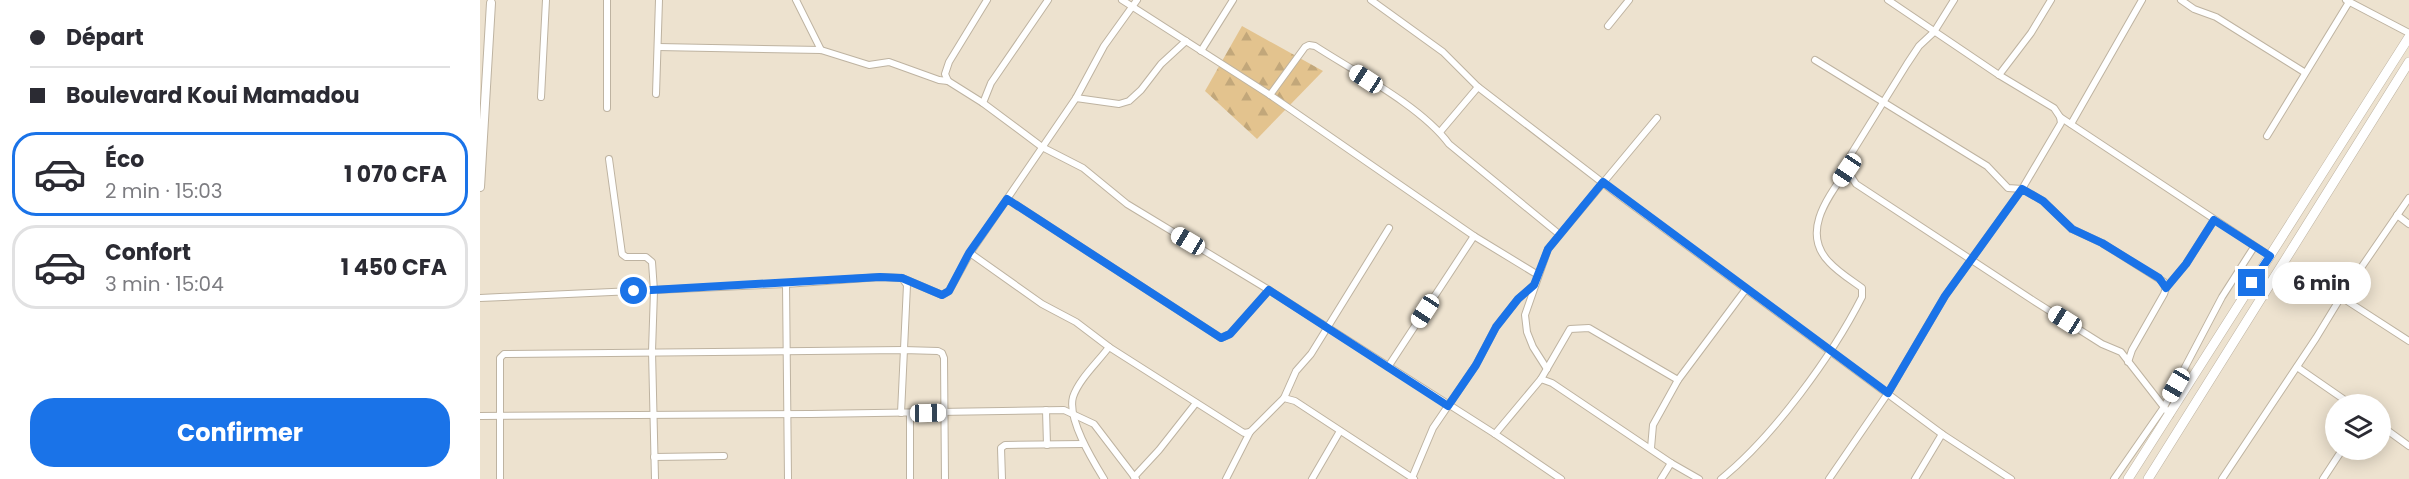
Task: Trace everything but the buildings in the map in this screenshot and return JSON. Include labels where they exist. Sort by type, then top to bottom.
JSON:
[{"type":"main road","points":[[2128,479],[2167,411],[2270,256],[2409,35]]},
{"type":"main road","points":[[2148,479],[2409,62]]},
{"type":"street","points":[[542,97],[546,0]]},
{"type":"street","points":[[607,0],[607,108]]},
{"type":"street","points":[[656,94],[659,0]]},
{"type":"street","points":[[796,0],[821,50]]},
{"type":"street","points":[[948,81],[945,75],[949,62],[987,0]]},
{"type":"street","points":[[983,103],[991,83],[1048,0]]},
{"type":"street","points":[[1122,0],[1270,95],[1474,236],[1538,274]]},
{"type":"street","points":[[480,298],[654,291],[880,277],[902,278],[942,295],[949,291],[969,253],[1076,98],[1104,46],[1137,0]]},
{"type":"street","points":[[1201,51],[1233,0]]},
{"type":"street","points":[[1371,0],[1443,52],[1478,87],[1746,290],[1942,434],[2011,479]]},
{"type":"street","points":[[1608,26],[1629,0]]},
{"type":"street","points":[[1888,0],[1999,75],[2054,108],[2060,117],[2270,256]]},
{"type":"street","points":[[1721,479],[1749,454],[1798,395],[1830,351],[1862,297],[1862,288],[1829,263],[1820,252],[1816,229],[1822,207],[1847,170],[1848,159],[1884,104],[1894,84],[1919,46],[1934,32],[1954,0]]},
{"type":"street","points":[[1999,75],[2031,33],[2051,0]]},
{"type":"street","points":[[2071,124],[2142,0]]},
{"type":"street","points":[[2181,0],[2194,9],[2216,16],[2304,72]]},
{"type":"street","points":[[2267,136],[2348,1],[2409,35]]},
{"type":"street","points":[[480,187],[489,2]]},
{"type":"street","points":[[1076,98],[1119,104],[1129,101],[1141,90],[1161,64],[1186,42]]},
{"type":"street","points":[[1270,95],[1305,47],[1309,45],[1400,101],[1440,132],[1449,144],[1559,234]]},
{"type":"street","points":[[658,47],[821,50],[869,65],[889,62],[939,80],[948,81],[983,103],[1042,147],[1083,168],[1127,204],[1269,290],[1495,434],[1561,479]]},
{"type":"street","points":[[1815,60],[1987,166],[2008,188],[2022,189],[2043,201],[2072,229],[2102,243],[2159,278],[2166,288]]},
{"type":"street","points":[[1440,132],[1478,87]]},
{"type":"street","points":[[1829,479],[1888,393],[1945,296],[2022,189],[2058,131],[2061,123],[2060,117]]},
{"type":"street","points":[[1547,369],[1527,332],[1525,315],[1548,249],[1657,118]]},
{"type":"street","points":[[609,159],[622,254],[626,257],[646,257],[652,262],[655,479]]},
{"type":"street","points":[[1847,170],[1856,184],[2043,307],[2102,344],[2121,352],[2167,411]]},
{"type":"street","points":[[2222,479],[2409,198]]},
{"type":"street","points":[[1007,199],[1221,338],[1230,334],[1269,290]]},
{"type":"street","points":[[2397,215],[2409,224]]},
{"type":"street","points":[[2128,362],[2132,350],[2166,288],[2186,264],[2214,220]]},
{"type":"street","points":[[1226,479],[1250,432],[1284,398],[1296,371],[1311,354],[1328,328],[1389,228]]},
{"type":"street","points":[[1388,367],[1474,236]]},
{"type":"street","points":[[2114,479],[2167,411],[2222,297],[2254,247]]},
{"type":"street","points":[[969,253],[1042,304],[1076,321],[1109,347],[1196,403],[1244,433],[1250,432]]},
{"type":"street","points":[[901,413],[907,285],[902,278]]},
{"type":"street","points":[[786,284],[788,479]]},
{"type":"street","points":[[1284,398],[1295,401],[1413,478],[1433,428],[1476,365],[1496,327],[1518,299],[1534,285]]},
{"type":"street","points":[[1651,448],[1653,425],[1678,380],[1746,290]]},
{"type":"street","points":[[2341,297],[2409,341]]},
{"type":"street","points":[[1495,434],[1541,380],[1570,329],[1589,328],[1678,380]]},
{"type":"street","points":[[1104,479],[1083,444],[1073,413],[1073,398],[1079,385],[1109,347]]},
{"type":"street","points":[[500,479],[501,355],[652,351],[903,350],[942,353],[945,479]]},
{"type":"street","points":[[2297,367],[2336,394]]},
{"type":"street","points":[[1541,380],[1552,383],[1671,463],[1699,479]]},
{"type":"street","points":[[480,416],[788,415],[1064,410],[1094,424],[1135,478],[1196,403]]},
{"type":"street","points":[[1046,410],[1047,445]]},
{"type":"street","points":[[910,413],[910,479]]},
{"type":"street","points":[[1312,479],[1340,431]]},
{"type":"street","points":[[2391,433],[2409,446]]},
{"type":"street","points":[[1916,479],[1942,434]]},
{"type":"street","points":[[1002,479],[1000,448],[1005,445],[1083,444]]},
{"type":"street","points":[[654,457],[724,456]]},
{"type":"street","points":[[2322,479],[2335,460]]},
{"type":"street","points":[[1660,479],[1671,463]]},
{"type":"green space","points":[[1242,26],[1323,71],[1257,139],[1205,91]]},
{"type":"route","points":[[634,291],[880,277],[902,278],[942,295],[949,291],[969,253],[1007,199],[1221,338],[1230,334],[1269,290],[1448,406],[1476,365],[1496,327],[1518,299],[1534,285],[1548,249],[1603,182],[1888,393],[1945,296],[2022,189],[2043,201],[2072,229],[2102,243],[2159,278],[2164,282],[2166,288],[2186,264],[2214,220],[2270,256],[2252,283]]}]
